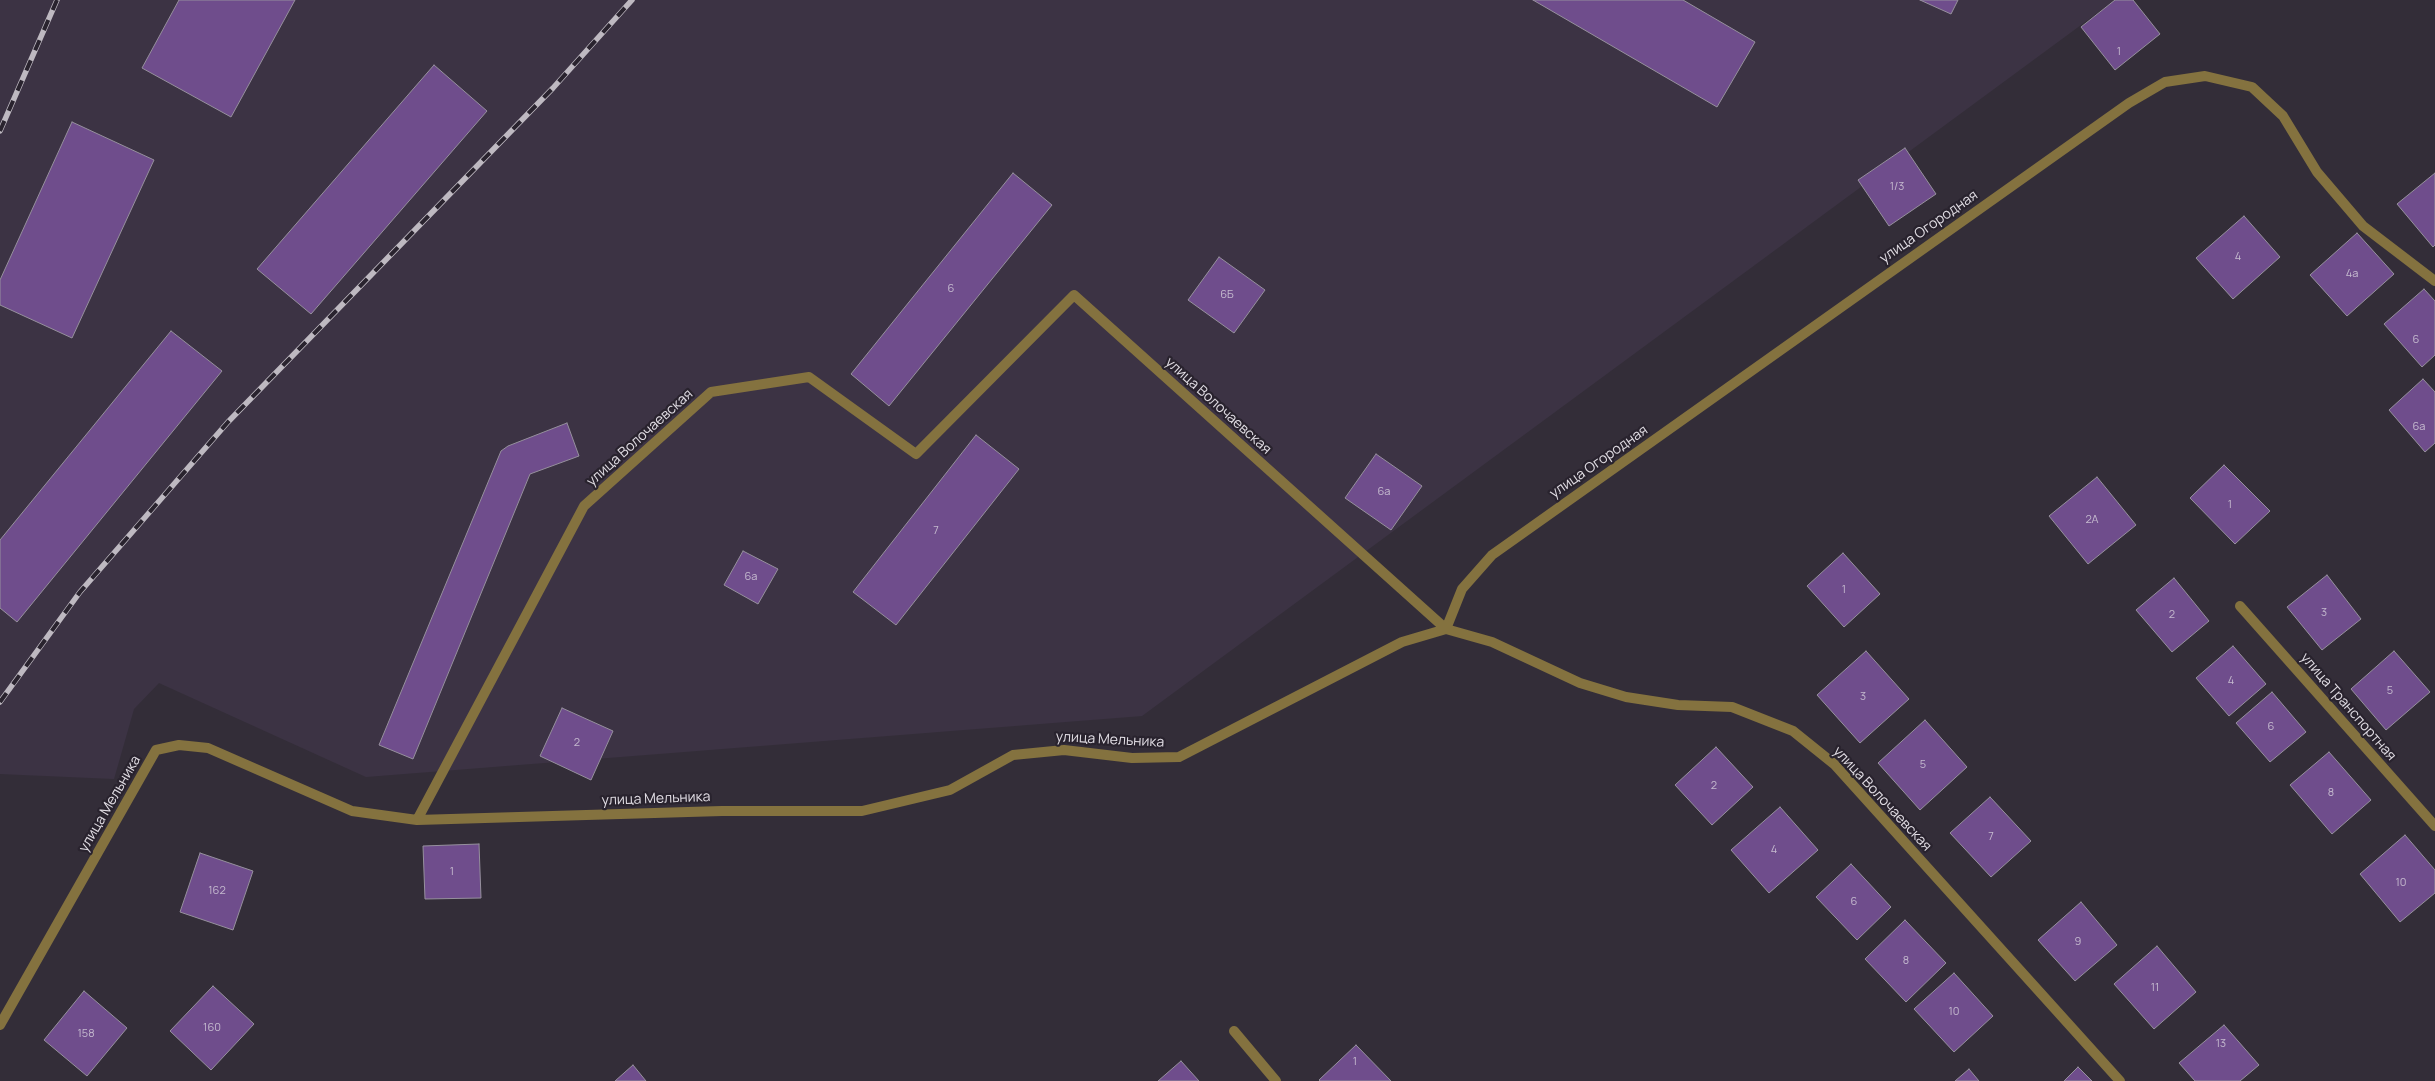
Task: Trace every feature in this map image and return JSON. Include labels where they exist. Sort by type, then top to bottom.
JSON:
[{"type":"street","name":"улица Огородная","points":[[1446,629],[1462,589],[1492,555],[2129,103],[2165,82],[2205,76],[2252,88],[2283,116],[2317,172],[2362,226],[2435,281]]},
{"type":"street","name":"улица Волочаевская","points":[[416,820],[584,506],[711,392],[809,376],[916,454],[1074,295],[1446,629],[1492,642],[1580,683],[1626,697],[1678,705],[1732,707],[1793,731],[1834,764],[2120,1081]]},
{"type":"street","name":"улица Транспортная","points":[[2240,606],[2435,826]]},
{"type":"street","name":"улица Мельника","points":[[0,1025],[156,750],[179,745],[208,748],[352,811],[416,820],[722,811],[862,811],[950,790],[1012,755],[1064,750],[1132,758],[1179,756],[1402,642],[1446,629]]},
{"type":"street","points":[[1234,1031],[1276,1081]]},
{"type":"shaded area","points":[[0,0],[2115,0],[1142,716],[366,777],[159,683],[134,709],[114,779],[0,774]]},
{"type":"building","points":[[179,0],[295,0],[231,117],[142,68]]},
{"type":"building","points":[[1533,0],[1683,0],[1755,42],[1717,107]]},
{"type":"building","points":[[1920,0],[1958,0],[1951,14]]},
{"type":"building","points":[[2115,0],[2133,0],[2160,34],[2115,70],[2081,27]]},
{"type":"building","points":[[434,65],[487,111],[311,314],[257,269]]},
{"type":"building","points":[[72,122],[154,160],[72,338],[0,305],[0,280]]},
{"type":"building","points":[[1905,148],[1936,194],[1889,226],[1858,180]]},
{"type":"building","points":[[1013,173],[1052,205],[889,406],[851,374]]},
{"type":"building","points":[[2435,173],[2435,245],[2433,247],[2397,204]]},
{"type":"building","points":[[2244,216],[2280,257],[2233,299],[2196,258]]},
{"type":"building","points":[[2357,233],[2394,274],[2347,316],[2310,275]]},
{"type":"building","points":[[1219,257],[1265,290],[1234,333],[1188,300]]},
{"type":"building","points":[[2424,289],[2435,301],[2435,355],[2422,367],[2384,324]]},
{"type":"building","points":[[171,331],[222,371],[17,622],[0,608],[0,540]]},
{"type":"building","points":[[2423,379],[2435,392],[2435,443],[2425,452],[2389,410]]},
{"type":"building","points":[[567,423],[579,456],[530,474],[413,759],[379,745],[501,451],[508,446]]},
{"type":"building","points":[[976,435],[1019,469],[896,625],[853,592]]},
{"type":"building","points":[[1376,454],[1422,486],[1391,530],[1345,498]]},
{"type":"building","points":[[2224,465],[2270,511],[2235,544],[2190,498]]},
{"type":"building","points":[[2097,477],[2136,525],[2088,564],[2049,516]]},
{"type":"building","points":[[743,551],[778,569],[758,604],[724,585]]},
{"type":"building","points":[[1843,553],[1880,594],[1844,627],[1807,586]]},
{"type":"building","points":[[2327,575],[2361,619],[2322,650],[2287,607]]},
{"type":"building","points":[[2174,578],[2209,621],[2172,652],[2136,610]]},
{"type":"building","points":[[2233,646],[2266,684],[2229,716],[2196,678]]},
{"type":"building","points":[[1866,651],[1909,699],[1860,743],[1817,695]]},
{"type":"building","points":[[2394,651],[2430,692],[2386,730],[2351,689]]},
{"type":"building","points":[[2272,692],[2306,732],[2270,762],[2236,723]]},
{"type":"building","points":[[562,708],[613,731],[591,780],[540,756]]},
{"type":"building","points":[[1925,720],[1967,767],[1920,810],[1878,763]]},
{"type":"building","points":[[1716,747],[1753,787],[1712,825],[1675,785]]},
{"type":"building","points":[[2329,752],[2371,800],[2332,834],[2290,785]]},
{"type":"building","points":[[1990,797],[2031,841],[1991,877],[1950,833]]},
{"type":"building","points":[[1780,807],[1818,850],[1769,893],[1731,850]]},
{"type":"building","points":[[2405,835],[2435,870],[2435,893],[2400,922],[2360,874]]},
{"type":"building","points":[[479,844],[481,898],[425,899],[423,846]]},
{"type":"building","points":[[200,853],[253,871],[233,930],[180,912]]},
{"type":"building","points":[[1851,864],[1891,907],[1857,940],[1816,897]]},
{"type":"building","points":[[2081,902],[2117,945],[2075,981],[2038,940]]},
{"type":"building","points":[[1905,920],[1946,963],[1906,1002],[1865,959]]},
{"type":"building","points":[[2157,946],[2196,992],[2154,1029],[2114,984]]},
{"type":"building","points":[[1954,973],[1993,1016],[1954,1052],[1914,1009]]},
{"type":"building","points":[[213,986],[254,1024],[211,1070],[170,1031]]},
{"type":"building","points":[[84,991],[127,1028],[87,1076],[44,1040]]},
{"type":"building","points":[[2224,1025],[2259,1065],[2240,1081],[2195,1081],[2179,1063]]},
{"type":"building","points":[[1356,1045],[1391,1081],[1319,1080]]},
{"type":"building","points":[[1181,1061],[1199,1081],[1158,1081]]},
{"type":"building","points":[[633,1065],[646,1081],[615,1081]]},
{"type":"building","points":[[2078,1067],[2092,1081],[2064,1081]]},
{"type":"building","points":[[1969,1069],[1979,1081],[1955,1081]]},
{"type":"railway","points":[[0,131],[57,0]]},
{"type":"railway","points":[[0,702],[80,592],[228,422],[553,88],[632,0]]}]
